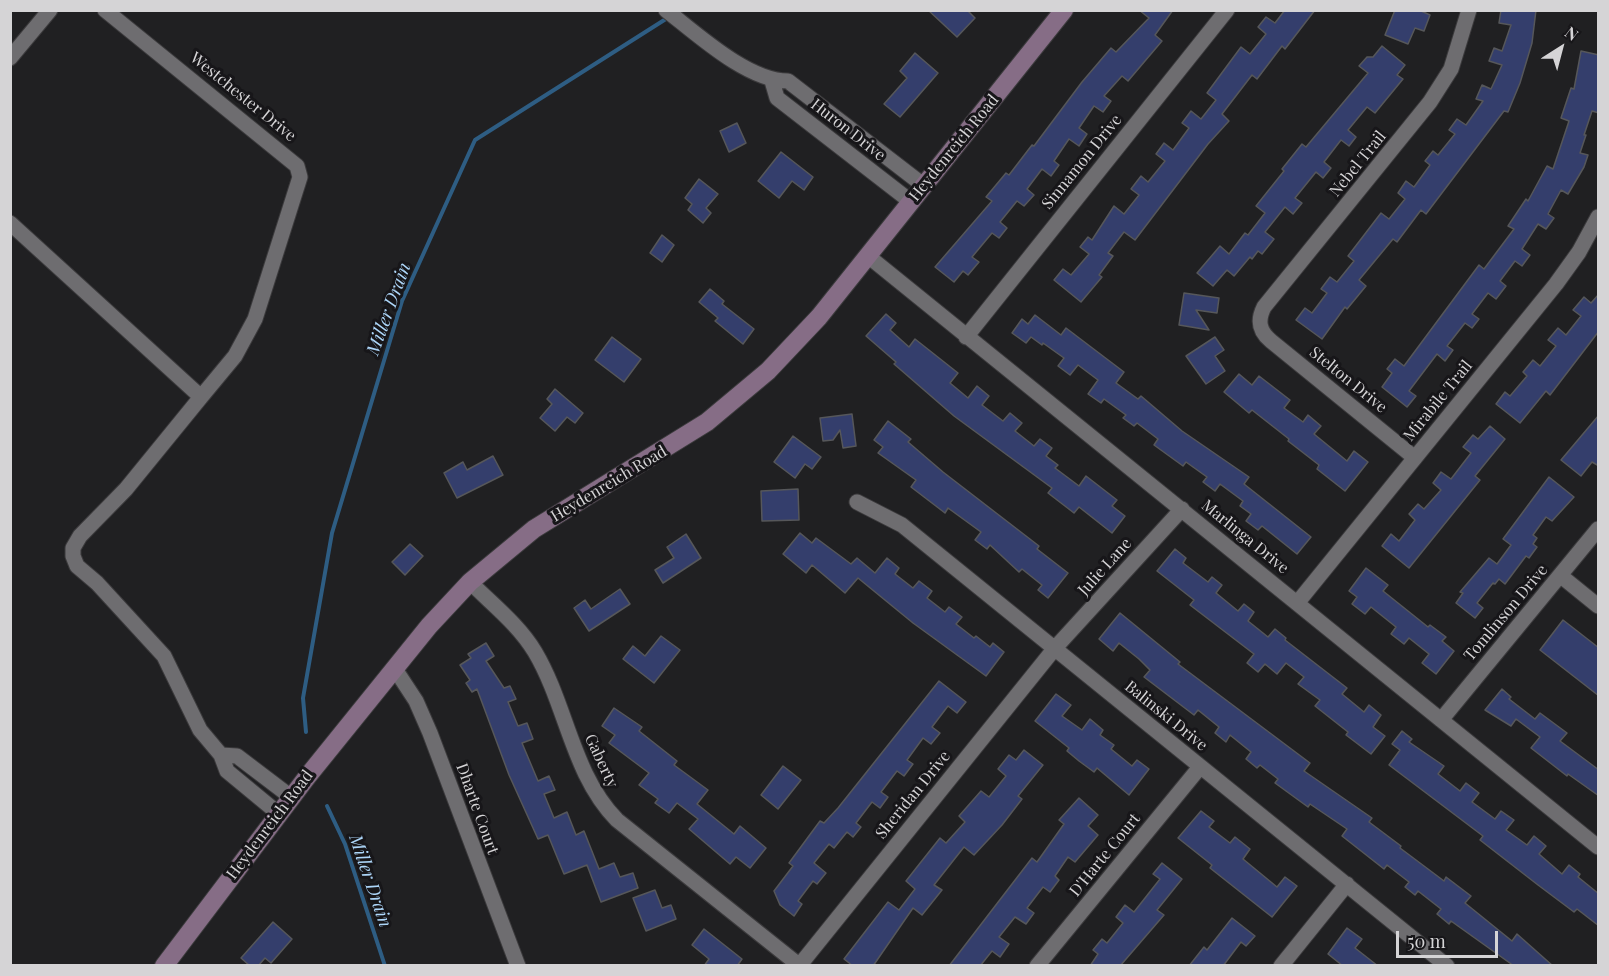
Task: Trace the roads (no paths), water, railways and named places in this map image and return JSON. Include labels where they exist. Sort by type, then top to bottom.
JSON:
[{"type":"street","points":[[10,58],[50,10]]},
{"type":"street","name":"Westchester Drive","points":[[105,10],[293,161],[300,171],[255,319],[235,356],[126,489],[80,536],[73,548],[77,566],[97,583],[164,656],[200,730],[221,755],[227,771],[279,814]]},
{"type":"street","name":"Huron Drive","points":[[666,10],[728,57],[772,81],[788,81],[923,185]]},
{"type":"street","name":"Heydenreich Road","points":[[164,966],[291,797],[395,669],[470,582],[534,530],[681,440],[760,379],[804,335],[1064,10]]},
{"type":"street","name":"Sinnamon Drive","points":[[966,337],[1227,10]]},
{"type":"street","name":"Nebel Trail","points":[[1261,329],[1260,315],[1264,307],[1410,129],[1442,85],[1458,52],[1469,10]]},
{"type":"street","name":"Huron Drive","points":[[772,81],[777,98],[910,201]]},
{"type":"street","points":[[817,128],[829,112]]},
{"type":"street","name":"Mirabile Trail","points":[[1298,602],[1570,266],[1599,217]]},
{"type":"street","points":[[10,223],[201,397]]},
{"type":"street","name":"Marlinga Drive","points":[[868,256],[1599,847]]},
{"type":"street","name":"Stelton Drive","points":[[1261,329],[1270,341],[1415,458]]},
{"type":"street","name":"Balinski Drive","points":[[857,502],[903,525],[1447,966]]},
{"type":"street","name":"Julie Lane","points":[[1055,648],[1182,509]]},
{"type":"street","name":"Tomlinson Drive","points":[[1442,720],[1599,529]]},
{"type":"street","points":[[1561,576],[1599,606]]},
{"type":"street","name":"Gaberty","points":[[470,582],[510,620],[535,652],[584,771],[603,806],[617,820],[799,965]]},
{"type":"street","name":"Sheridan Drive","points":[[799,965],[1055,648]]},
{"type":"street","name":"Dharte Court","points":[[395,669],[416,701],[430,733],[518,966]]},
{"type":"street","points":[[221,755],[237,756],[291,797]]},
{"type":"street","name":"D'Harte Court","points":[[1037,966],[1200,767]]},
{"type":"street","points":[[247,788],[259,772]]},
{"type":"street","points":[[1281,966],[1347,884]]},
{"type":"waterway","name":"Miller Drain","points":[[306,732],[303,698],[332,533],[402,301],[475,140],[669,17]]},
{"type":"waterway","name":"Miller Drain","points":[[327,806],[345,844],[385,966]]}]
